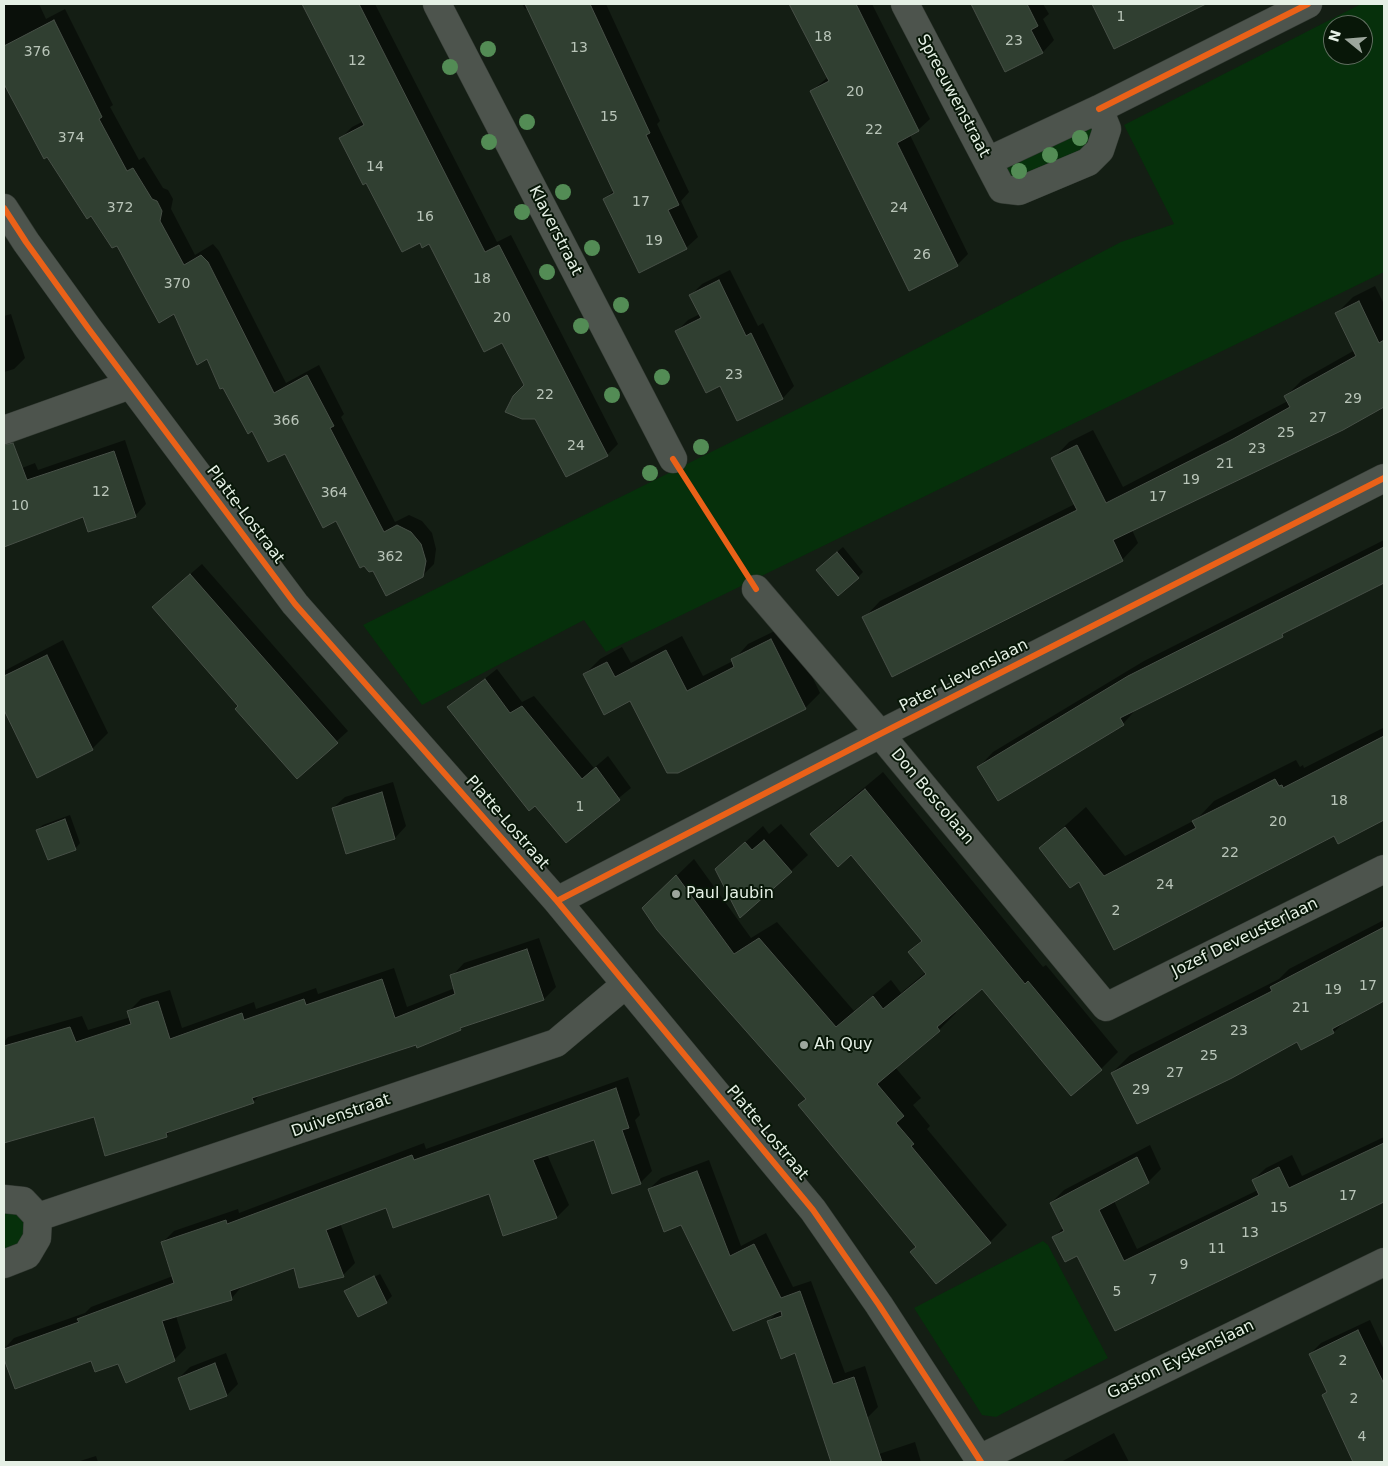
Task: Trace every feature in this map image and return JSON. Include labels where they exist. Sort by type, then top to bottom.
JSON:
[{"type":"street","name":"Klaverstraat","points":[[437,4],[673,459]]},
{"type":"street","name":"Spreeuwenstraat","points":[[905,4],[1002,189],[1018,191],[1088,162],[1100,150],[1108,128],[1099,109]]},
{"type":"street","points":[[988,161],[1099,109],[1308,4]]},
{"type":"street","name":"Platte-Lostraat","points":[[4,208],[26,242],[130,385],[295,604],[557,901],[813,1210],[879,1305],[980,1460]]},
{"type":"street","points":[[4,430],[130,385]]},
{"type":"street","name":"Pater Lievenslaan","points":[[557,901],[880,734],[1384,478]]},
{"type":"street","name":"Don Boscolaan","points":[[756,589],[880,734],[1106,1007]]},
{"type":"street","name":"Jozef Deveusterlaan","points":[[1106,1007],[1384,869]]},
{"type":"street","name":"Duivenstraat","points":[[38,1217],[556,1044],[626,984]]},
{"type":"street","points":[[4,1199],[23,1201],[38,1217],[37,1238],[27,1255],[4,1264]]},
{"type":"street","name":"Gaston Eyskenslaan","points":[[980,1460],[1384,1263]]},
{"type":"green space","points":[[1361,4],[1384,4],[1384,272],[606,652],[584,620],[422,705],[363,625],[866,375],[1121,242],[1174,224],[1124,125],[1323,23],[1323,65],[1373,65],[1373,15],[1339,15]]},
{"type":"green space","points":[[1099,109],[1100,150],[1019,191],[988,161]]},
{"type":"green space","points":[[4,1199],[38,1217],[4,1264]]},
{"type":"green space","points":[[1043,1241],[1048,1245],[1108,1358],[996,1417],[982,1415],[914,1308]]},
{"type":"building","points":[[302,4],[359,4],[485,252],[499,245],[608,456],[566,477],[535,419],[522,419],[505,412],[513,396],[524,385],[502,343],[484,352],[429,244],[422,248],[420,243],[402,252],[366,183],[363,185],[339,138],[364,125]]},
{"type":"building","points":[[525,4],[590,4],[650,133],[646,135],[679,205],[668,210],[687,249],[639,273],[603,199],[614,193]]},
{"type":"building","points":[[789,4],[856,4],[919,131],[897,143],[958,266],[909,291],[810,91],[829,81]]},
{"type":"building","points":[[971,4],[1027,4],[1038,26],[1031,30],[1043,53],[1005,72]]},
{"type":"building","points":[[1092,4],[1206,4],[1114,49]]},
{"type":"building","points":[[54,20],[102,117],[99,119],[127,171],[133,168],[152,199],[157,201],[162,211],[160,221],[184,265],[201,255],[208,262],[274,393],[307,375],[334,426],[330,428],[384,532],[397,525],[411,532],[421,544],[426,561],[423,577],[386,596],[373,571],[369,572],[364,566],[360,568],[336,521],[323,528],[285,454],[268,462],[252,431],[248,434],[223,388],[220,389],[207,359],[197,365],[174,314],[159,323],[117,246],[112,248],[91,216],[87,219],[47,157],[44,159],[4,84],[4,46]]},
{"type":"building","points":[[719,280],[746,336],[751,333],[783,399],[737,421],[720,386],[706,393],[675,331],[701,318],[689,295]]},
{"type":"building","points":[[1359,301],[1379,343],[1384,340],[1384,407],[1343,430],[1113,540],[1123,561],[892,677],[862,617],[1077,510],[1051,458],[1077,445],[1106,503],[1233,439],[1290,407],[1284,396],[1356,356],[1335,313]]},
{"type":"building","points":[[13,443],[27,480],[114,451],[136,517],[88,532],[83,517],[4,547],[4,445]]},
{"type":"building","points":[[1384,547],[1384,583],[1282,634],[1283,637],[1120,718],[1124,725],[998,801],[977,767],[1128,676]]},
{"type":"building","points":[[837,552],[859,578],[838,596],[816,570]]},
{"type":"building","points":[[190,574],[338,743],[297,779],[235,709],[238,706],[152,607]]},
{"type":"building","points":[[771,639],[806,709],[678,773],[667,773],[630,701],[604,715],[583,674],[607,662],[615,677],[666,650],[687,691],[734,667],[731,659]]},
{"type":"building","points":[[47,655],[93,750],[37,778],[4,710],[4,676]]},
{"type":"building","points":[[485,679],[510,713],[522,706],[582,779],[596,767],[620,800],[566,843],[535,806],[529,811],[447,707]]},
{"type":"building","points":[[1384,736],[1384,820],[1338,844],[1334,836],[1114,950],[1079,882],[1070,888],[1039,848],[1065,827],[1104,876],[1196,828],[1192,821],[1275,779],[1279,786],[1282,785],[1283,788]]},
{"type":"building","points":[[865,789],[1025,984],[1028,981],[1102,1070],[1071,1096],[982,989],[937,1027],[940,1031],[877,1084],[904,1116],[896,1123],[914,1144],[911,1146],[991,1243],[936,1284],[910,1252],[916,1247],[798,1105],[806,1099],[657,930],[642,908],[676,875],[734,954],[759,938],[836,1027],[873,996],[883,1009],[926,974],[908,952],[922,941],[851,855],[838,867],[810,834]]},
{"type":"building","points":[[382,792],[395,839],[346,854],[332,808]]},
{"type":"building","points":[[65,819],[76,850],[48,860],[36,830]]},
{"type":"building","points":[[764,840],[792,872],[740,918],[715,869],[745,842],[752,850]]},
{"type":"building","points":[[1384,927],[1384,1001],[1332,1029],[1334,1033],[1301,1050],[1297,1042],[1232,1078],[1137,1124],[1111,1073],[1272,991],[1270,987]]},
{"type":"building","points":[[527,949],[544,1000],[460,1028],[461,1030],[417,1048],[416,1045],[252,1098],[254,1103],[166,1133],[167,1137],[105,1156],[94,1117],[4,1143],[4,1046],[70,1027],[76,1042],[131,1024],[127,1011],[158,1001],[170,1039],[242,1013],[244,1020],[304,999],[306,1005],[382,979],[395,1018],[455,994],[450,975]]},
{"type":"building","points":[[616,1088],[629,1128],[622,1130],[641,1184],[612,1194],[594,1140],[533,1160],[557,1218],[503,1236],[489,1194],[393,1228],[386,1208],[326,1230],[344,1277],[299,1288],[294,1268],[230,1291],[232,1300],[162,1321],[175,1361],[126,1383],[118,1364],[95,1372],[91,1361],[15,1389],[4,1359],[4,1349],[79,1322],[77,1319],[174,1283],[161,1242],[226,1220],[227,1224],[412,1155],[414,1160]]},
{"type":"building","points":[[1384,1143],[1384,1202],[1115,1331],[1077,1256],[1065,1262],[1052,1237],[1064,1231],[1050,1203],[1137,1157],[1149,1183],[1099,1210],[1124,1261],[1259,1195],[1252,1180],[1279,1167],[1289,1188]]},
{"type":"building","points":[[697,1171],[730,1256],[754,1244],[781,1298],[800,1291],[833,1384],[854,1377],[882,1462],[831,1462],[795,1353],[781,1359],[767,1321],[782,1316],[781,1311],[733,1331],[681,1225],[664,1232],[648,1189]]},
{"type":"building","points":[[374,1276],[387,1303],[358,1317],[344,1291]]},
{"type":"building","points":[[1358,1330],[1384,1384],[1384,1462],[1353,1462],[1322,1395],[1327,1392],[1309,1354]]},
{"type":"building","points":[[215,1363],[227,1396],[190,1410],[178,1378]]},
{"type":"cycle path","points":[[1099,109],[1308,4]]},
{"type":"cycle path","points":[[4,208],[88,328],[295,604],[557,901],[813,1210],[879,1305],[981,1462]]},
{"type":"cycle path","points":[[673,459],[756,589]]},
{"type":"cycle path","points":[[557,901],[880,734],[1384,478]]},
{"type":"place","name":"Paul Jaubin","points":[[676,894]]},
{"type":"place","name":"Ah Quy","points":[[804,1045]]}]
